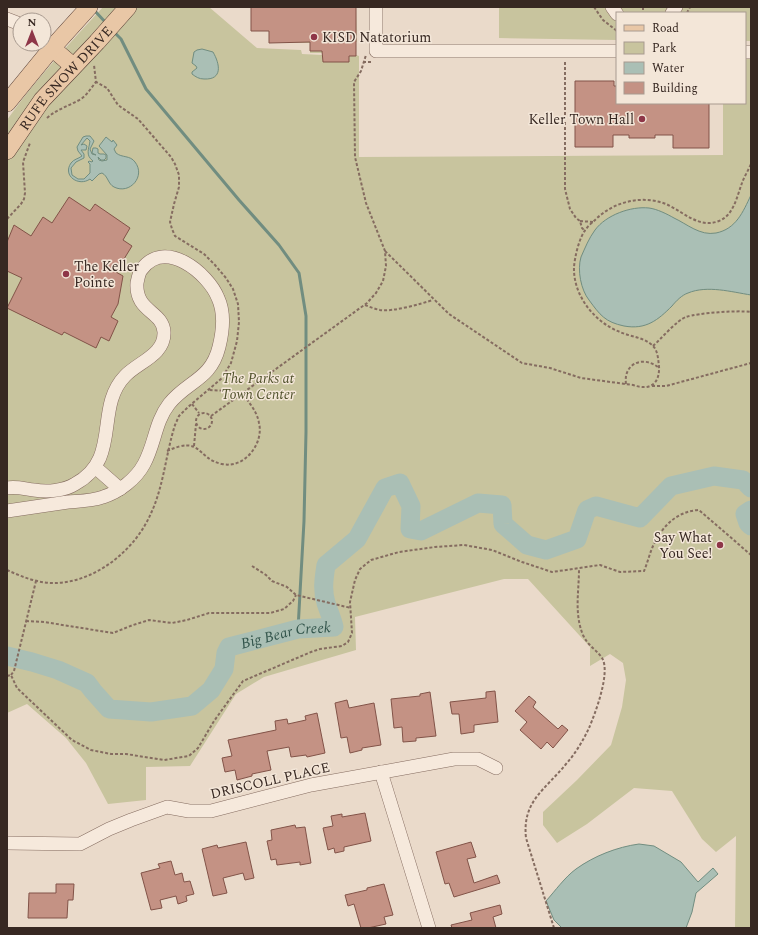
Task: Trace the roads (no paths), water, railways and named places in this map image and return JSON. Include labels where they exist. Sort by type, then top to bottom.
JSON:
[{"type":"main road","name":"RUFE SNOW DRIVE","points":[[7,151],[42,100],[128,7]]},
{"type":"main road","name":"RUFE SNOW DRIVE","points":[[52,41],[84,13]]},
{"type":"main road","points":[[52,48],[73,66]]},
{"type":"main road","name":"RUFE SNOW DRIVE","points":[[7,103],[42,52]]},
{"type":"street","points":[[376,7],[376,51],[616,51]]},
{"type":"street","points":[[7,488],[35,490],[60,489],[74,485],[86,477],[95,467],[102,454],[106,440],[110,404],[113,393],[124,376],[141,362],[152,356],[159,349],[163,340],[164,331],[160,321],[143,306],[138,297],[137,287],[141,269],[148,263],[160,258],[174,258],[194,267],[208,280],[218,298],[221,307],[222,331],[218,353],[214,362],[204,375],[179,394],[167,407],[159,422],[148,456],[137,474],[120,489],[95,499],[7,511]]},
{"type":"street","points":[[95,467],[120,489]]},
{"type":"street","name":"DRISCOLL PLACE","points":[[7,843],[80,844],[123,823],[167,807],[189,811],[211,811],[311,785],[454,759],[478,759],[496,768]]},
{"type":"street","points":[[381,772],[429,928]]},
{"type":"water","points":[[202,49],[213,52],[217,61],[217,74],[210,79],[201,79],[192,74],[192,72],[197,68],[192,63],[194,52]]},
{"type":"water","points":[[90,136],[94,141],[90,149],[92,154],[96,155],[92,153],[93,148],[96,148],[98,149],[98,153],[106,155],[104,160],[101,160],[98,157],[99,160],[102,161],[107,160],[107,155],[99,146],[106,137],[112,142],[113,140],[117,145],[114,149],[116,153],[133,160],[138,167],[139,173],[135,183],[126,188],[120,189],[112,186],[106,176],[102,173],[92,181],[90,179],[81,182],[73,179],[70,176],[69,168],[72,162],[82,156],[77,147],[83,137]],"holes":[[[87,138],[90,141],[88,154],[93,161],[88,162],[90,164],[90,173],[84,179],[78,179],[72,175],[71,168],[76,162],[84,158],[84,154],[81,150],[86,150],[87,146],[84,144],[81,145]]]},
{"type":"water","points":[[751,195],[751,295],[711,289],[695,291],[681,297],[656,320],[639,327],[624,326],[607,320],[600,314],[586,296],[582,285],[579,268],[581,257],[593,233],[600,225],[612,216],[635,208],[649,208],[665,213],[699,231],[705,233],[716,233],[729,228],[734,224],[742,213]]},
{"type":"water","points":[[639,844],[654,846],[681,862],[698,882],[713,868],[718,874],[696,893],[692,912],[686,928],[562,928],[554,920],[546,901],[572,872],[590,860],[606,853],[622,847]]},
{"type":"waterway","points":[[94,10],[107,24]]},
{"type":"waterway","points":[[113,31],[121,39],[146,89],[239,200],[279,245],[299,273],[306,316],[306,432],[304,521],[298,629]]},
{"type":"waterway","name":"Big Bear Creek","points":[[7,656],[58,670],[87,683],[109,709],[151,712],[192,706],[211,690],[224,669],[226,653],[229,647],[298,629],[334,627],[324,593],[326,565],[357,539],[385,488],[400,483],[411,506],[410,529],[421,531],[478,503],[502,505],[503,524],[527,545],[546,550],[577,539],[587,510],[596,506],[640,518],[671,486],[714,476],[743,480],[751,488]]},
{"type":"waterway","name":"Big Bear Creek","points":[[751,510],[745,514],[748,523],[751,526]]},
{"type":"place","name":"KISD Natatorium","points":[[314,37]]},
{"type":"place","name":"Keller Town Hall","points":[[642,119]]},
{"type":"place","name":"The Keller Pointe","points":[[66,274]]},
{"type":"place","name":"Say What You See!","points":[[720,545]]},
{"type":"park label","name":"The Parks at Town Center","points":[[258,386]]}]
